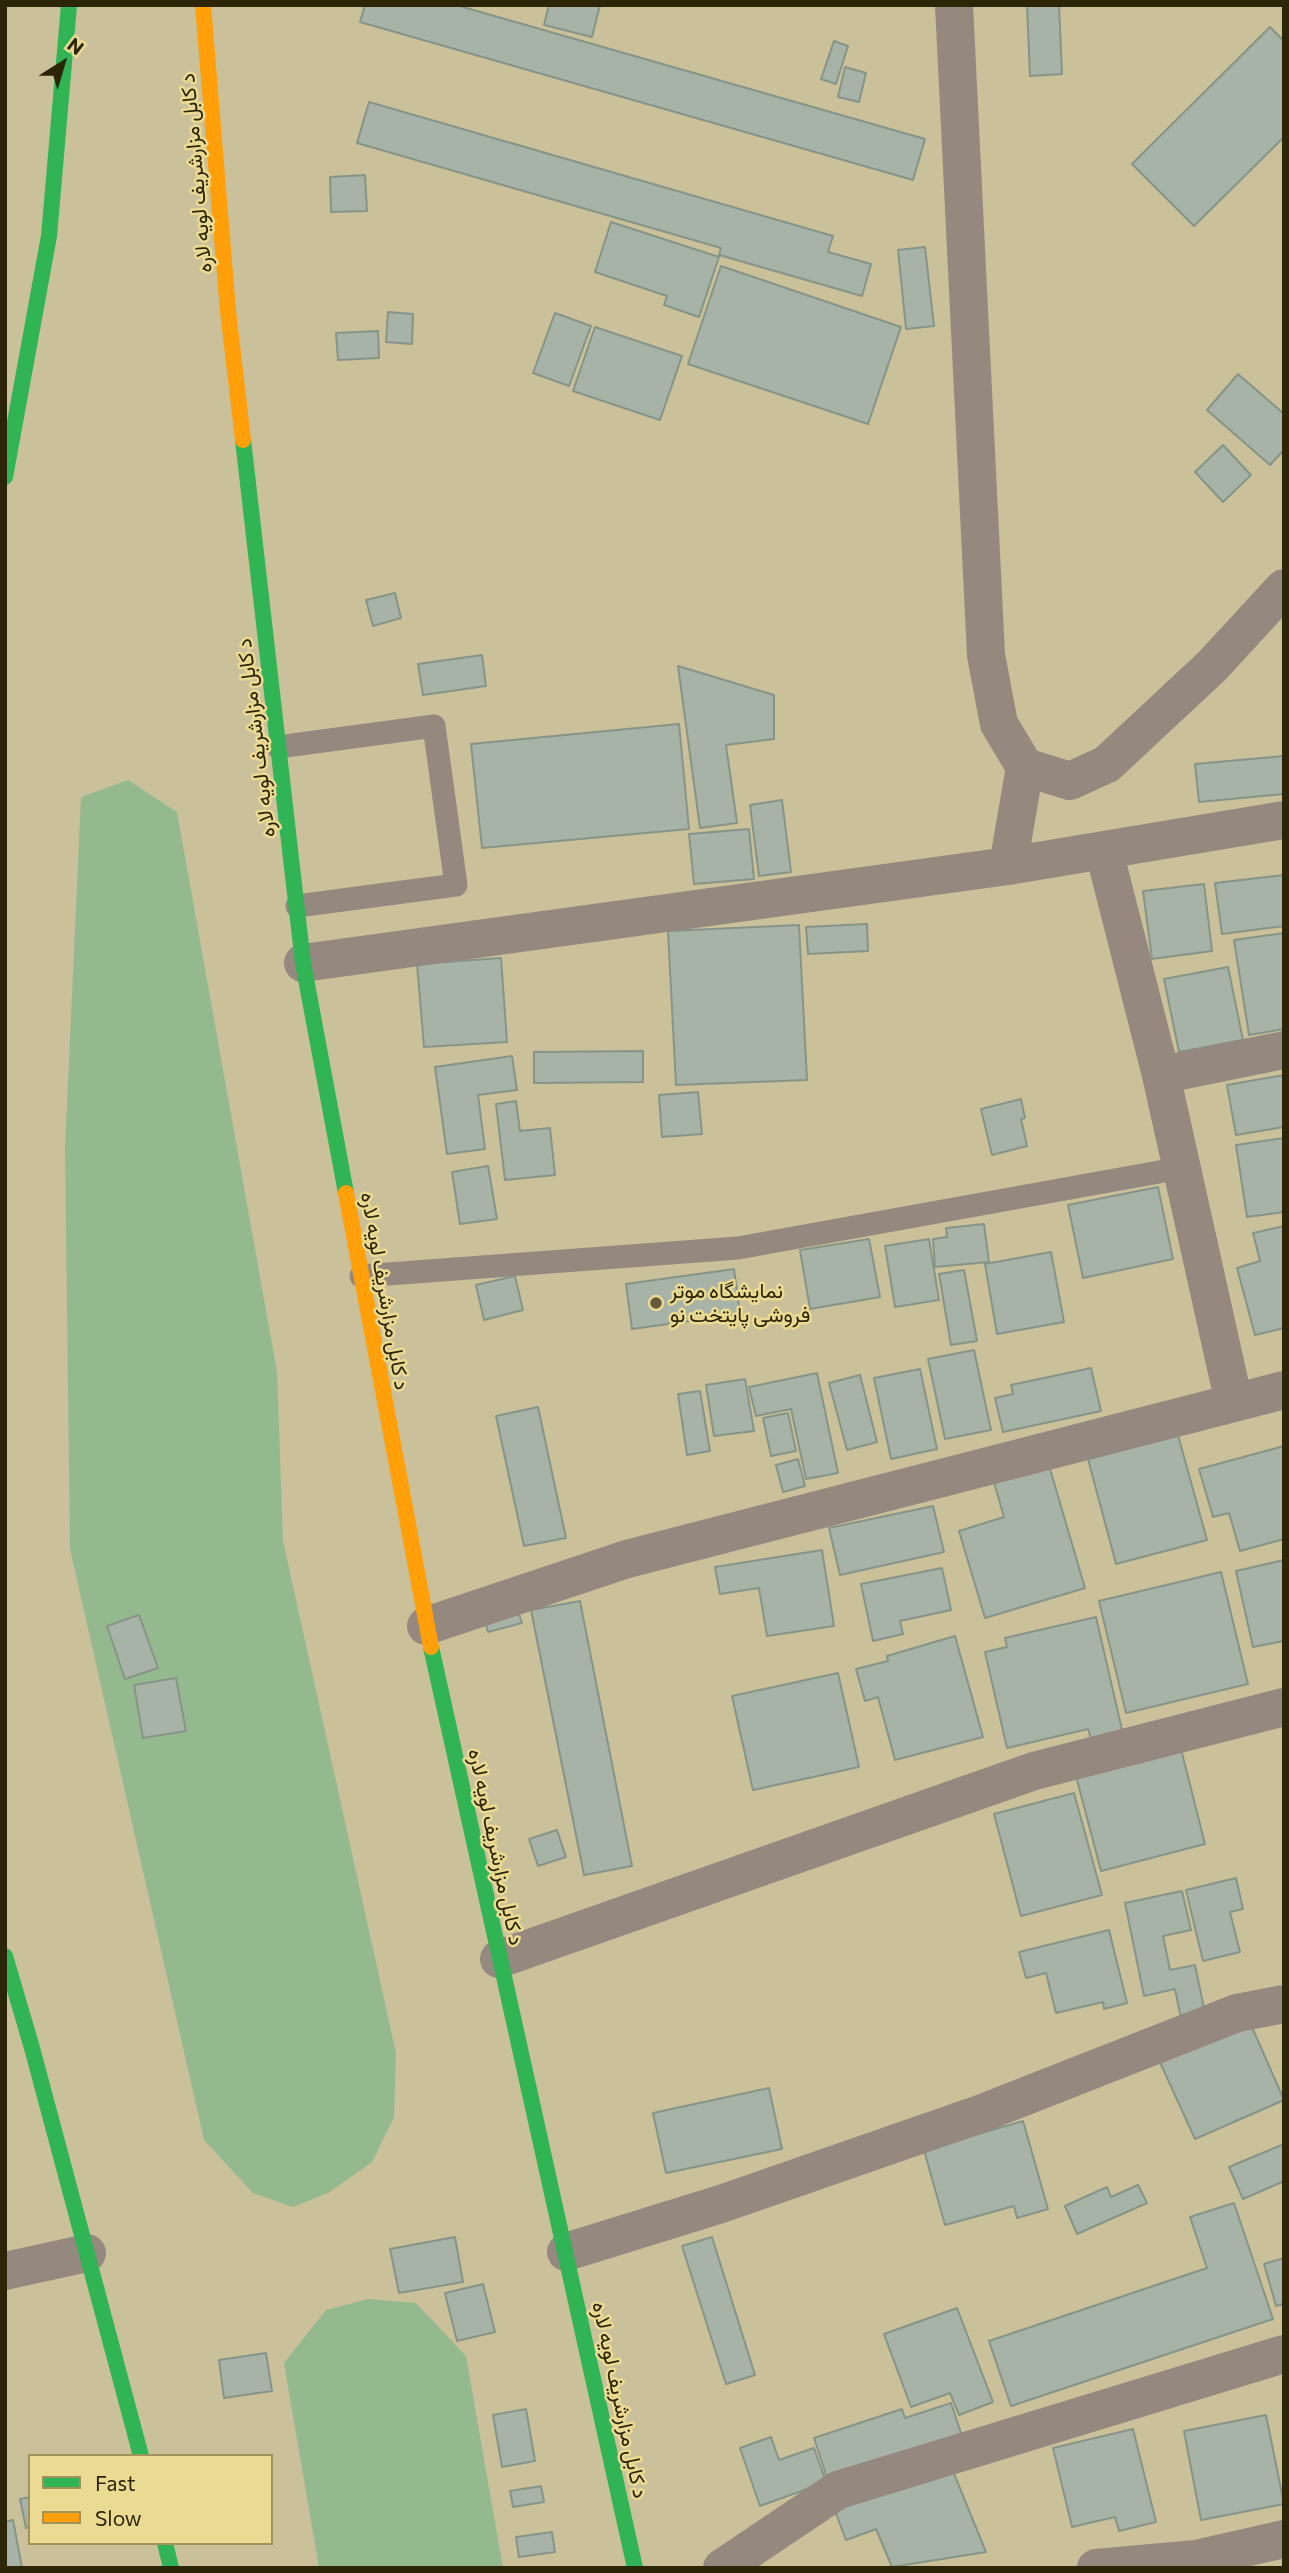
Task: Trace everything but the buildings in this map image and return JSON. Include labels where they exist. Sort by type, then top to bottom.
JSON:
[{"type":"highway","points":[[5,477],[49,236],[69,5]]},
{"type":"highway","name":"د کابل مزارشریف لویه لاره","points":[[204,5],[228,311],[303,963],[426,1626],[635,2568]]},
{"type":"highway","points":[[5,1956],[140,2454]]},
{"type":"highway","points":[[165,2545],[171,2568]]},
{"type":"street","points":[[954,5],[986,655],[999,724],[1025,767],[1008,866]]},
{"type":"street","points":[[1025,767],[1070,781],[1107,764],[1212,666],[1284,588]]},
{"type":"street","points":[[303,963],[1008,866],[1284,820]]},
{"type":"street","points":[[1104,851],[1161,1075],[1234,1404]]},
{"type":"street","points":[[1161,1075],[1284,1051]]},
{"type":"street","points":[[426,1626],[627,1559],[1284,1390]]},
{"type":"street","points":[[499,1959],[1034,1771],[1284,1707]]},
{"type":"street","points":[[566,2252],[721,2204],[980,2114],[1237,2012],[1284,2004]]},
{"type":"street","points":[[5,2271],[87,2253]]},
{"type":"street","points":[[722,2568],[838,2490],[1284,2354]]},
{"type":"street","points":[[1096,2568],[1196,2559],[1284,2539]]},
{"type":"lane","points":[[278,747],[434,726],[456,885],[297,906]]},
{"type":"lane","points":[[361,1276],[738,1248],[1181,1168]]},
{"type":"green space","points":[[128,780],[177,812],[277,1372],[283,1541],[396,2053],[394,2117],[372,2162],[328,2193],[293,2207],[253,2193],[204,2140],[70,1549],[65,1148],[81,797]]},
{"type":"green space","points":[[368,2299],[416,2303],[466,2356],[503,2568],[319,2568],[284,2363],[326,2310]]},
{"type":"traffic: fast","points":[[5,477],[49,236],[69,5]]},
{"type":"traffic: fast","points":[[243,440],[303,963],[346,1193]]},
{"type":"traffic: fast","points":[[431,1647],[635,2568]]},
{"type":"traffic: fast","points":[[5,1956],[140,2454]]},
{"type":"traffic: fast","points":[[165,2545],[171,2568]]},
{"type":"traffic: slow","points":[[203,5],[228,311],[243,440]]},
{"type":"traffic: slow","points":[[346,1193],[431,1647]]},
{"type":"place","name":"نمایشگاه موتر فروشی پایتخت نو","points":[[656,1303]]}]
